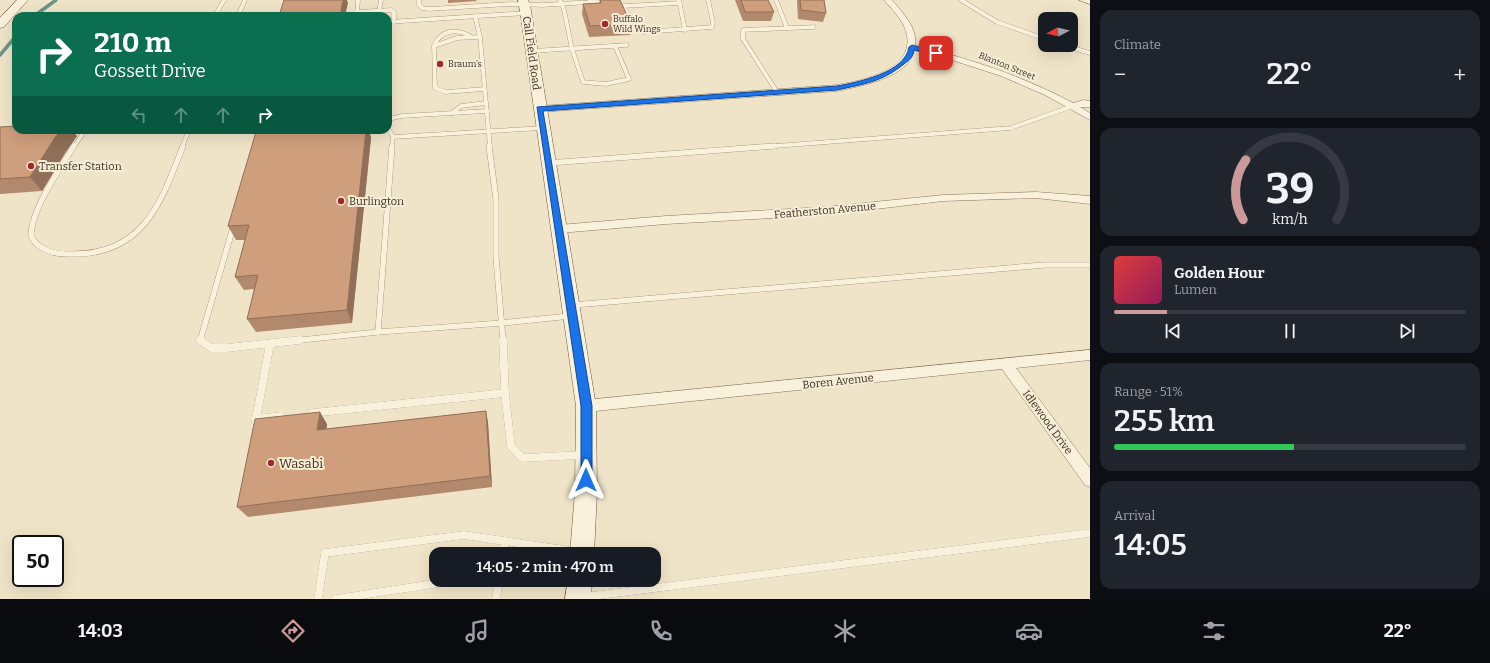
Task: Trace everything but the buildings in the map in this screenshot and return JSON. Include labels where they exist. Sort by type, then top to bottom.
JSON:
[{"type":"main road","points":[[0,25],[23,0]]},
{"type":"main road","name":"Call Field Road","points":[[526,4],[540,109],[586,406],[586,492],[582,547]]},
{"type":"street","points":[[540,109],[837,88],[868,82],[889,73],[906,60],[911,53],[911,34],[908,25],[888,0]]},
{"type":"street","points":[[1083,0],[1090,2]]},
{"type":"street","name":"Blanton Street","points":[[912,47],[987,68],[1014,78],[1073,106],[1090,117]]},
{"type":"street","points":[[1073,106],[1084,103],[1090,104]]},
{"type":"street","name":"Featherston Avenue","points":[[559,229],[666,220],[825,211],[943,198],[1021,195],[1090,200]]},
{"type":"street","name":"Boren Avenue","points":[[586,406],[1090,355]]},
{"type":"street","name":"Idlewood Drive","points":[[1005,364],[1090,480]]},
{"type":"lane","points":[[217,12],[224,0]]},
{"type":"lane","points":[[240,12],[245,0]]},
{"type":"lane","points":[[357,12],[358,0]]},
{"type":"lane","points":[[379,11],[381,0]]},
{"type":"lane","points":[[419,0],[419,5],[422,8],[429,9],[591,1],[618,3],[629,11],[639,31],[685,30],[712,27],[713,22],[708,0]]},
{"type":"lane","points":[[497,0],[497,5]]},
{"type":"lane","points":[[776,0],[787,28]]},
{"type":"lane","points":[[961,0],[997,22],[1038,36]]},
{"type":"lane","points":[[624,6],[680,1],[685,30]]},
{"type":"lane","points":[[560,2],[564,10],[572,49],[583,82],[592,84],[624,82],[628,79],[615,46]]},
{"type":"lane","points":[[372,12],[391,10],[394,12],[394,22],[475,16],[526,4]]},
{"type":"lane","points":[[475,16],[480,37],[492,175],[496,199],[496,257],[502,323],[505,393],[511,446],[522,458],[586,454]]},
{"type":"lane","points":[[777,92],[743,39],[743,30],[814,27]]},
{"type":"lane","points":[[470,36],[463,31],[452,31],[442,34],[436,39],[434,46],[435,88],[446,92],[484,89]]},
{"type":"lane","points":[[434,46],[453,38],[470,36],[480,37]]},
{"type":"lane","points":[[532,51],[628,46]]},
{"type":"lane","points":[[1078,49],[1090,53]]},
{"type":"lane","points":[[450,114],[461,106],[486,103]]},
{"type":"lane","points":[[549,163],[1011,128],[1073,106]]},
{"type":"lane","points":[[392,118],[402,116],[487,111]]},
{"type":"lane","points":[[393,137],[543,128]]},
{"type":"lane","points":[[83,134],[47,191],[31,227],[31,235],[36,243],[47,252],[70,255],[99,251],[118,245],[139,232],[152,216],[187,134]]},
{"type":"lane","points":[[378,332],[393,137],[391,134]]},
{"type":"lane","points":[[237,214],[200,341],[211,348],[270,344],[378,332],[502,323],[572,311],[1044,264],[1090,264]]},
{"type":"lane","points":[[253,434],[270,344]]},
{"type":"lane","points":[[303,414],[505,393]]},
{"type":"lane","points":[[256,419],[287,416]]},
{"type":"lane","points":[[579,592],[1090,533]]},
{"type":"lane","points":[[318,599],[325,553],[464,535],[544,547]]},
{"type":"lane","points":[[504,547],[505,541]]},
{"type":"lane","points":[[336,599],[429,585]]},
{"type":"lane","points":[[496,599],[498,587]]},
{"type":"waterway","points":[[40,12],[56,0]]},
{"type":"waterway","points":[[0,55],[12,41]]},
{"type":"place","name":"Buffalo Wild Wings","points":[[605,24]]},
{"type":"place","name":"Braum's","points":[[440,64]]},
{"type":"place","name":"Transfer Station","points":[[31,166]]},
{"type":"place","name":"Burlington","points":[[341,201]]},
{"type":"place","name":"Wasabi","points":[[271,463]]},
{"type":"route","points":[[586,480],[586,406],[540,109],[697,96],[837,88],[881,78],[906,60],[911,53],[912,47],[936,53]]}]
